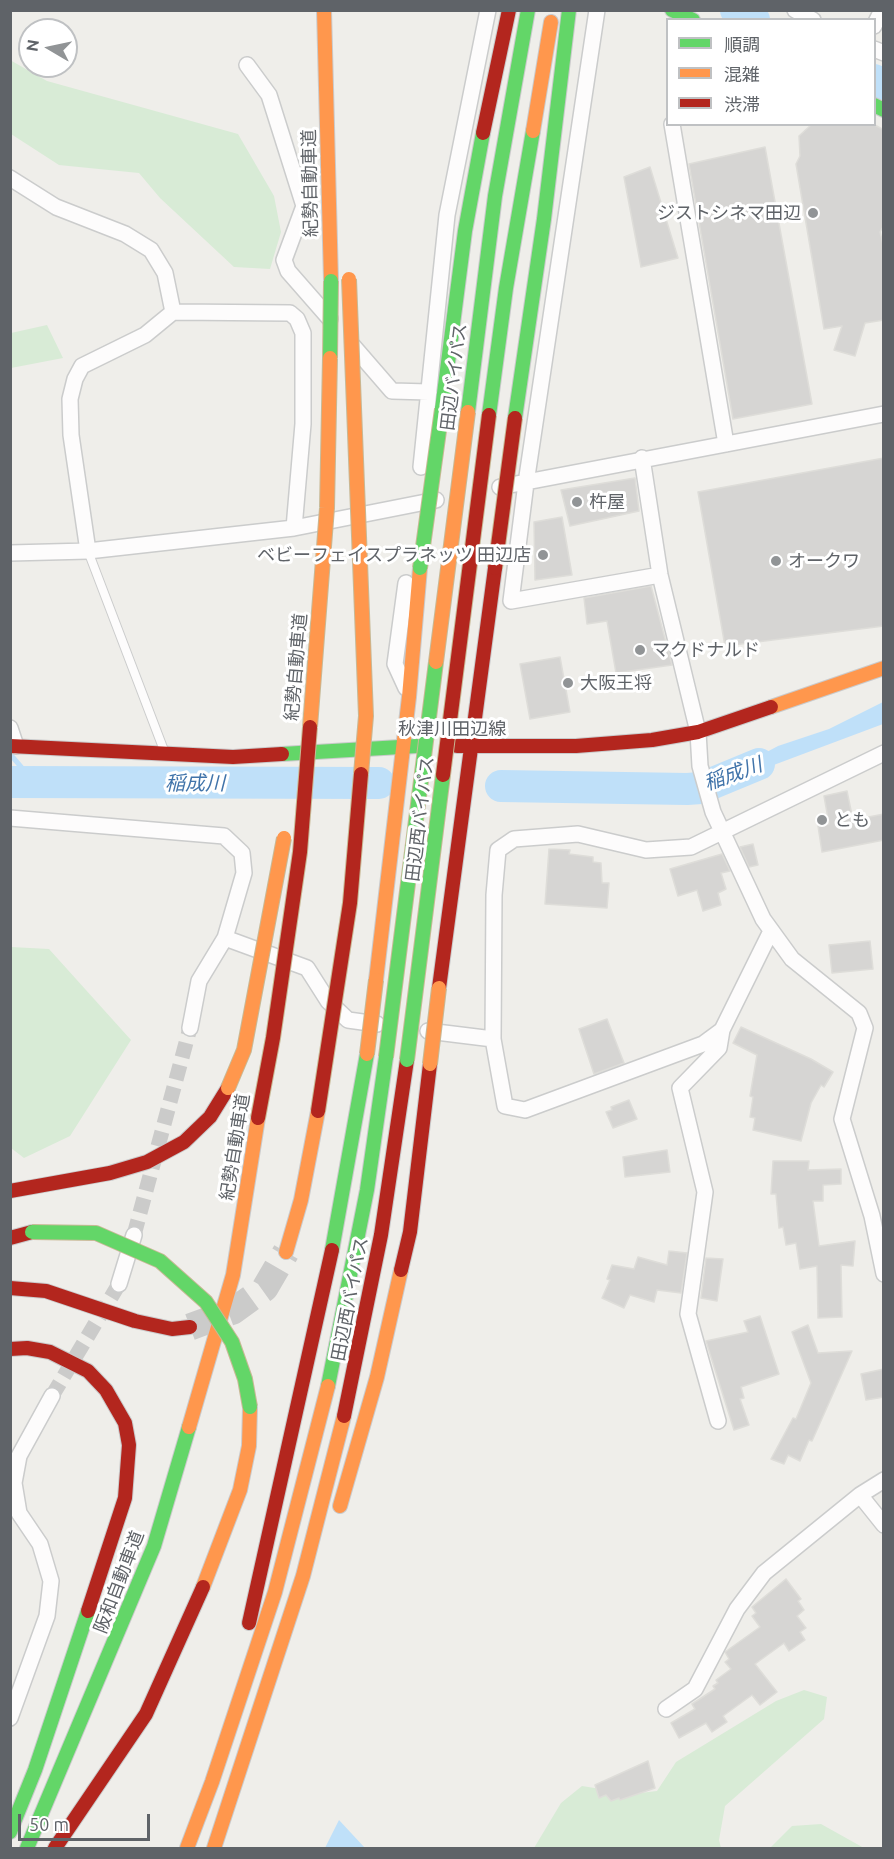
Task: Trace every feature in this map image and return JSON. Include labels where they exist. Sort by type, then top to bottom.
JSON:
[{"type":"main road","name":"紀勢自動車道","points":[[222,1319],[233,1275],[273,1038],[300,852],[327,508],[331,281],[324,10]]},
{"type":"main road","points":[[212,1782],[339,1217],[367,1054],[410,697],[420,568],[465,231],[495,69],[509,10]]},
{"type":"main road","name":"田辺バイパス","points":[[426,750],[495,196],[528,10]]},
{"type":"main road","name":"田辺西バイパス","points":[[214,1848],[303,1576],[332,1468],[361,1339],[381,1235],[407,1060],[506,288],[554,10]]},
{"type":"main road","points":[[335,1524],[377,1377],[410,1232],[439,988],[569,10]]},
{"type":"main road","points":[[672,10],[689,18]]},
{"type":"main road","points":[[325,51],[345,234]]},
{"type":"main road","points":[[286,1252],[301,1200],[318,1111],[350,903],[366,716],[349,273]]},
{"type":"main road","name":"秋津川田辺線","points":[[13,746],[233,758],[404,746],[615,745],[698,732],[884,668]]},
{"type":"main road","points":[[10,1191],[110,1173],[147,1162],[184,1142],[210,1117],[228,1088],[244,1050],[287,820],[309,739]]},
{"type":"main road","name":"田辺西バイパス","points":[[187,1848],[212,1782],[275,1592],[325,1403],[367,1190],[426,750]]},
{"type":"main road","points":[[10,1238],[32,1232],[96,1233],[160,1261],[206,1302],[232,1342],[245,1379],[250,1407],[249,1446],[240,1490],[206,1581],[146,1714],[55,1848]]},
{"type":"main road","points":[[10,1288],[46,1291],[135,1321],[172,1329],[190,1327]]},
{"type":"main road","name":"阪和自動車道","points":[[27,1848],[154,1546],[222,1319]]},
{"type":"main road","points":[[10,1349],[27,1348],[50,1352],[88,1371],[106,1390],[116,1405],[125,1424],[129,1445],[125,1498],[34,1770],[10,1832]]},
{"type":"main road","points":[[220,1830],[291,1658]]},
{"type":"street","points":[[410,697],[395,664],[417,503],[447,215],[488,10]]},
{"type":"street","points":[[597,10],[526,483],[511,601],[660,575]]},
{"type":"street","points":[[795,10],[809,18]]},
{"type":"street","points":[[247,65],[269,95],[304,206],[284,260],[288,271],[392,391],[429,392]]},
{"type":"street","points":[[672,126],[726,444]]},
{"type":"street","points":[[10,178],[56,207],[125,234],[151,250],[165,273],[173,312]]},
{"type":"street","points":[[88,551],[71,435],[70,399],[75,379],[82,366],[145,335],[173,312],[290,313],[297,319],[303,333],[303,424],[294,528]]},
{"type":"street","points":[[10,553],[88,551],[294,528],[642,458],[884,414]]},
{"type":"street","points":[[642,458],[660,575],[698,732],[700,766],[713,812],[758,910],[771,931],[792,959],[859,1013],[865,1028],[842,1119],[872,1216],[884,1274]]},
{"type":"street","points":[[10,728],[13,746]]},
{"type":"street","points":[[722,1030],[703,1044],[525,1110],[505,1106],[493,1039],[494,895],[498,850],[514,839],[578,834],[646,850],[691,847],[723,834],[884,753]]},
{"type":"street","points":[[10,818],[224,836],[242,853],[244,873],[225,938],[199,981],[190,1028]]},
{"type":"street","points":[[718,1421],[688,1314],[705,1192],[680,1088],[720,1048],[722,1030],[771,931]]},
{"type":"street","points":[[225,938],[307,968],[328,1001],[348,1020],[493,1039]]},
{"type":"street","points":[[119,1284],[134,1235]]},
{"type":"street","points":[[10,1718],[46,1616],[51,1581],[40,1544],[19,1513],[14,1483],[19,1456],[52,1396]]},
{"type":"street","points":[[666,1708],[695,1689],[736,1609],[764,1573],[860,1495],[884,1480]]},
{"type":"street","points":[[860,1495],[884,1525]]},
{"type":"lane","points":[[88,551],[165,754]]},
{"type":"green space","points":[[10,60],[18,65],[18,78],[42,78],[238,134],[274,196],[281,232],[270,269],[234,267],[160,198],[139,173],[59,165],[11,134]]},
{"type":"green space","points":[[47,325],[63,358],[11,368],[11,333]]},
{"type":"green space","points":[[11,947],[49,949],[131,1040],[70,1136],[24,1158],[11,1148]]},
{"type":"green space","points":[[804,1690],[827,1697],[824,1719],[725,1806],[719,1840],[721,1848],[534,1848],[561,1803],[582,1786],[632,1794],[657,1791],[676,1762],[776,1701]]},
{"type":"green space","points":[[821,1824],[864,1848],[770,1848],[792,1826]]},
{"type":"water","points":[[883,702],[883,724],[723,784],[720,777],[778,746],[829,729]]},
{"type":"water","points":[[339,1820],[365,1848],[325,1848]]},
{"type":"building","points":[[810,126],[876,126],[884,130],[884,225],[880,232],[884,248],[884,320],[865,323],[855,356],[834,350],[842,326],[824,329],[796,164],[800,156],[799,136]]},
{"type":"building","points":[[765,147],[812,404],[733,419],[689,164]]},
{"type":"building","points":[[650,167],[678,258],[641,267],[624,177]]},
{"type":"building","points":[[884,458],[884,626],[725,646],[698,492]]},
{"type":"building","points":[[635,478],[639,511],[570,526],[561,490]]},
{"type":"building","points":[[562,517],[572,575],[535,580],[534,522]]},
{"type":"building","points":[[651,586],[672,665],[616,673],[607,621],[587,624],[584,598]]},
{"type":"building","points":[[560,657],[570,712],[530,719],[520,664]]},
{"type":"building","points":[[847,791],[853,820],[884,814],[884,840],[822,852],[818,826],[829,824],[824,796]]},
{"type":"building","points":[[753,844],[758,865],[749,867],[740,847]]},
{"type":"building","points":[[549,849],[570,850],[569,854],[593,857],[593,862],[601,863],[602,883],[609,883],[607,908],[545,904]]},
{"type":"building","points":[[722,854],[730,871],[721,873],[726,889],[718,893],[721,905],[703,911],[697,890],[678,896],[670,869]]},
{"type":"building","points":[[870,941],[873,969],[832,973],[829,945]]},
{"type":"building","points":[[607,1019],[624,1063],[594,1074],[579,1029]]},
{"type":"building","points":[[741,1027],[811,1059],[833,1072],[824,1087],[821,1085],[811,1103],[801,1141],[753,1130],[755,1118],[750,1117],[753,1097],[750,1096],[757,1055],[733,1043]]},
{"type":"building","points":[[629,1100],[637,1119],[613,1128],[606,1112],[612,1110],[611,1107]]},
{"type":"building","points":[[667,1150],[670,1172],[625,1177],[623,1157]]},
{"type":"building","points":[[773,1161],[809,1161],[808,1170],[841,1169],[841,1184],[823,1185],[823,1201],[813,1201],[819,1246],[855,1241],[853,1266],[841,1265],[842,1317],[818,1318],[817,1266],[800,1269],[796,1243],[786,1245],[783,1227],[779,1228],[776,1194],[771,1194]]},
{"type":"building","points":[[669,1251],[687,1253],[681,1293],[657,1290],[654,1302],[630,1295],[624,1308],[602,1298],[610,1280],[607,1279],[612,1265],[634,1269],[638,1257],[667,1265]]},
{"type":"building","points":[[706,1258],[723,1259],[717,1301],[701,1298]]},
{"type":"building","points":[[760,1316],[779,1374],[741,1387],[744,1398],[740,1399],[749,1425],[734,1430],[706,1341],[748,1332],[744,1321]]},
{"type":"building","points":[[808,1325],[818,1353],[852,1351],[812,1441],[809,1440],[800,1461],[788,1455],[784,1464],[771,1459],[793,1418],[796,1419],[811,1383],[792,1332]]},
{"type":"building","points":[[884,1369],[884,1397],[866,1400],[861,1374]]},
{"type":"building","points":[[786,1579],[801,1599],[798,1601],[804,1610],[797,1616],[806,1628],[800,1632],[805,1640],[789,1651],[784,1643],[755,1664],[777,1692],[760,1705],[752,1695],[723,1716],[727,1722],[712,1732],[706,1723],[679,1738],[671,1723],[695,1709],[692,1704],[715,1689],[713,1686],[718,1683],[716,1680],[731,1669],[725,1662],[729,1659],[725,1652],[760,1627],[752,1616],[756,1613],[752,1607]]},
{"type":"building","points":[[648,1761],[655,1788],[620,1800],[619,1798],[611,1801],[606,1795],[599,1798],[595,1785]]},
{"type":"waterway","points":[[736,10],[750,18]]},
{"type":"waterway","points":[[876,81],[884,84]]},
{"type":"waterway","points":[[10,754],[34,782]]},
{"type":"waterway","name":"稲成川","points":[[501,786],[701,788],[759,764]]},
{"type":"waterway","name":"稲成川","points":[[10,782],[379,783]]},
{"type":"tunnel","points":[[134,1235],[190,1028]]},
{"type":"tunnel","points":[[190,1327],[233,1311],[265,1288],[286,1252]]},
{"type":"tunnel","points":[[52,1396],[119,1284]]},
{"type":"traffic: fast","points":[[468,412],[495,196],[528,10]]},
{"type":"traffic: fast","points":[[515,418],[544,219],[569,10]]},
{"type":"traffic: fast","points":[[672,10],[689,18]]},
{"type":"traffic: fast","points":[[876,106],[884,110]]},
{"type":"traffic: fast","points":[[489,415],[506,288],[533,131]]},
{"type":"traffic: fast","points":[[442,409],[465,231],[483,133]]},
{"type":"traffic: fast","points":[[330,358],[331,281]]},
{"type":"traffic: fast","points":[[420,568],[442,409]]},
{"type":"traffic: fast","points":[[386,1057],[436,662]]},
{"type":"traffic: fast","points":[[282,754],[417,746]]},
{"type":"traffic: fast","points":[[407,1060],[443,775]]},
{"type":"traffic: fast","points":[[332,1250],[367,1054]]},
{"type":"traffic: fast","points":[[328,1386],[367,1190],[386,1057]]},
{"type":"traffic: fast","points":[[32,1232],[96,1233],[160,1261],[206,1302],[232,1342],[245,1379],[250,1407]]},
{"type":"traffic: fast","points":[[27,1848],[154,1546],[189,1427]]},
{"type":"traffic: fast","points":[[10,1832],[35,1770],[88,1611]]},
{"type":"traffic: slow","points":[[324,10],[331,281]]},
{"type":"traffic: slow","points":[[533,131],[551,22]]},
{"type":"traffic: slow","points":[[349,279],[366,716],[361,774]]},
{"type":"traffic: slow","points":[[310,727],[327,508],[330,358]]},
{"type":"traffic: slow","points":[[436,662],[468,412]]},
{"type":"traffic: slow","points":[[376,980],[409,697],[420,568]]},
{"type":"traffic: slow","points":[[771,707],[884,668]]},
{"type":"traffic: slow","points":[[228,1088],[244,1050],[284,838]]},
{"type":"traffic: slow","points":[[367,1054],[376,980]]},
{"type":"traffic: slow","points":[[430,1064],[439,988]]},
{"type":"traffic: slow","points":[[286,1252],[301,1200],[318,1111]]},
{"type":"traffic: slow","points":[[189,1427],[233,1275],[258,1118]]},
{"type":"traffic: slow","points":[[340,1506],[377,1377],[401,1270]]},
{"type":"traffic: slow","points":[[187,1848],[212,1782],[275,1592],[328,1386]]},
{"type":"traffic: slow","points":[[203,1587],[240,1490],[249,1446],[250,1407]]},
{"type":"traffic: slow","points":[[214,1848],[303,1576],[344,1416]]},
{"type":"traffic: jam","points":[[483,133],[509,10]]},
{"type":"traffic: jam","points":[[443,775],[489,415]]},
{"type":"traffic: jam","points":[[495,568],[515,418]]},
{"type":"traffic: jam","points":[[439,988],[495,568]]},
{"type":"traffic: jam","points":[[457,746],[576,746],[652,740],[698,732],[771,707]]},
{"type":"traffic: jam","points":[[258,1118],[273,1038],[300,852],[310,727]]},
{"type":"traffic: jam","points":[[10,746],[233,757],[282,754]]},
{"type":"traffic: jam","points":[[318,1111],[350,903],[361,774]]},
{"type":"traffic: jam","points":[[344,1416],[381,1235],[407,1060]]},
{"type":"traffic: jam","points":[[401,1270],[410,1232],[430,1064]]},
{"type":"traffic: jam","points":[[10,1191],[110,1173],[147,1162],[184,1142],[210,1117],[228,1088]]},
{"type":"traffic: jam","points":[[10,1238],[32,1232]]},
{"type":"traffic: jam","points":[[249,1623],[332,1250]]},
{"type":"traffic: jam","points":[[10,1288],[46,1291],[135,1321],[172,1329],[190,1327]]},
{"type":"traffic: jam","points":[[10,1349],[27,1348],[50,1352],[88,1371],[106,1390],[125,1423],[129,1445],[125,1498],[88,1611]]},
{"type":"traffic: jam","points":[[55,1848],[146,1714],[203,1587]]},
{"type":"place","name":"ジストシネマ田辺","points":[[813,213]]},
{"type":"place","name":"杵屋","points":[[577,502]]},
{"type":"place","name":"ベビーフェイスプラネッツ 田辺店","points":[[543,555]]},
{"type":"place","name":"オークワ","points":[[776,561]]},
{"type":"place","name":"マクドナルド","points":[[640,650]]},
{"type":"place","name":"大阪王将","points":[[568,683]]},
{"type":"place","name":"とも","points":[[822,820]]}]
